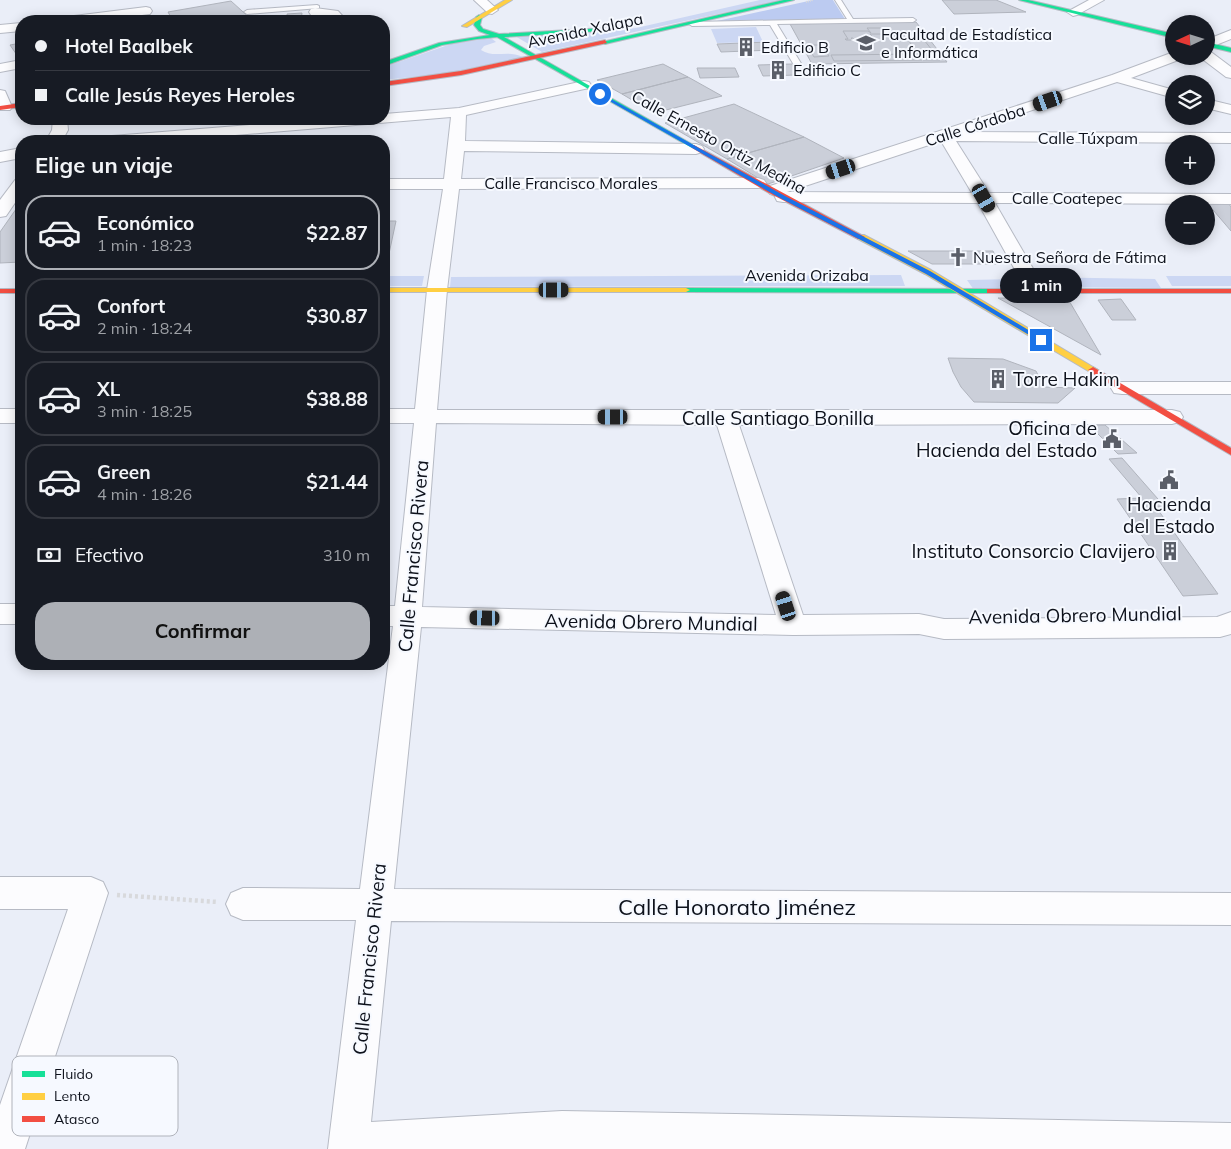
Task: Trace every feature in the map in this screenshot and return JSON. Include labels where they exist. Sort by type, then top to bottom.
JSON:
[{"type":"main road","points":[[424,50],[509,0]]},
{"type":"main road","points":[[497,35],[492,20],[497,14],[521,0]]},
{"type":"main road","name":"Avenida Xalapa","points":[[390,62],[458,40],[497,35],[613,28],[647,24],[752,0]]},
{"type":"main road","name":"Avenida Xalapa","points":[[390,83],[461,73],[535,58],[692,24],[791,0]]},
{"type":"main road","points":[[1022,0],[1165,34]]},
{"type":"main road","name":"Calle Ernesto Ortiz Medina","points":[[479,17],[477,25],[481,30],[497,35],[696,149],[928,272],[1231,452]]},
{"type":"main road","points":[[1215,48],[1231,50]]},
{"type":"main road","points":[[1,106],[15,105]]},
{"type":"main road","points":[[1,106],[15,112]]},
{"type":"main road","points":[[908,272],[948,272]]},
{"type":"main road","name":"Avenida Orizaba","points":[[390,289],[439,277],[961,292],[1029,277],[1168,291],[1231,291]]},
{"type":"main road","points":[[1160,278],[1168,291]]},
{"type":"main road","points":[[0,291],[15,291]]},
{"type":"street","points":[[480,0],[492,10]]},
{"type":"street","points":[[1073,12],[1098,0]]},
{"type":"street","points":[[317,10],[335,15]]},
{"type":"street","points":[[114,15],[146,11]]},
{"type":"street","points":[[0,29],[15,28]]},
{"type":"street","points":[[1215,43],[1231,34]]},
{"type":"street","points":[[1215,56],[1231,74]]},
{"type":"street","name":"Calle Córdoba","points":[[778,194],[1165,60]]},
{"type":"street","points":[[0,68],[15,65]]},
{"type":"street","points":[[1117,78],[1165,91]]},
{"type":"street","points":[[390,118],[459,112],[584,85]]},
{"type":"street","points":[[1215,106],[1231,110]]},
{"type":"street","name":"Calle Francisco Rivera","points":[[348,1146],[375,905],[396,616],[425,416],[439,277],[457,146],[459,112]]},
{"type":"street","points":[[184,135],[304,125]]},
{"type":"street","points":[[945,135],[1029,277]]},
{"type":"street","name":"Calle Túxpam","points":[[945,135],[970,138],[1231,138]]},
{"type":"street","points":[[457,146],[696,149]]},
{"type":"street","points":[[0,157],[15,154]]},
{"type":"street","name":"Calle Francisco Morales","points":[[390,184],[758,183]]},
{"type":"street","points":[[0,186],[15,185]]},
{"type":"street","points":[[0,212],[15,192]]},
{"type":"street","name":"Calle Coatepec","points":[[778,194],[984,198],[1231,199]]},
{"type":"street","points":[[1122,388],[1231,388]]},
{"type":"street","points":[[0,416],[15,416]]},
{"type":"street","name":"Calle Santiago Bonilla","points":[[390,416],[726,418],[1172,417]]},
{"type":"street","points":[[726,418],[793,625]]},
{"type":"street","points":[[0,614],[15,614]]},
{"type":"street","name":"Avenida Obrero Mundial","points":[[919,624],[941,616],[1211,614],[1231,618]]},
{"type":"street","name":"Avenida Obrero Mundial","points":[[396,616],[793,625],[919,624],[944,629],[1220,627],[1231,622]]},
{"type":"street","points":[[0,893],[91,893],[34,1056]]},
{"type":"street","name":"Calle Honorato Jiménez","points":[[244,904],[1231,909]]},
{"type":"street","points":[[5,1141],[12,1121]]},
{"type":"street","points":[[348,1146],[562,1131],[1231,1143]]},
{"type":"lane","points":[[838,0],[851,21]]},
{"type":"lane","points":[[248,12],[317,10]]},
{"type":"lane","points":[[692,24],[913,20]]},
{"type":"lane","points":[[772,22],[798,65]]},
{"type":"path","points":[[91,893],[244,904]]},
{"type":"shaded area","points":[[760,0],[782,0],[542,52],[515,36],[591,33],[636,28]]},
{"type":"shaded area","points":[[813,0],[833,0],[845,19],[717,21]]},
{"type":"shaded area","points":[[756,27],[763,42],[717,43],[711,29]]},
{"type":"shaded area","points":[[491,38],[496,42],[484,46],[481,50],[491,54],[512,54],[523,57],[448,73],[390,79],[390,65],[451,44]]},
{"type":"shaded area","points":[[901,275],[905,286],[450,287],[451,277]]},
{"type":"shaded area","points":[[390,276],[424,276],[422,286],[390,286]]},
{"type":"shaded area","points":[[1166,276],[1231,276],[1231,286],[1172,286]]},
{"type":"shaded area","points":[[1034,277],[1155,279],[1161,288],[1039,287]]},
{"type":"shaded area","points":[[1021,279],[1027,290],[974,290],[967,280]]},
{"type":"building","points":[[942,0],[996,0],[1026,12],[954,14]]},
{"type":"building","points":[[231,1],[246,15],[170,15],[168,12]]},
{"type":"building","points":[[302,13],[302,15],[287,14]]},
{"type":"building","name":"Facultad de Estadística e Informática","points":[[916,22],[947,62],[812,64],[790,24]]},
{"type":"building","points":[[867,28],[882,28],[887,34],[870,34],[873,37],[869,38],[876,40],[855,41],[851,38],[853,40],[846,40],[848,39],[843,31],[868,31],[871,33]]},
{"type":"building","points":[[908,40],[924,40],[940,60],[923,60]]},
{"type":"building","name":"Edificio B","points":[[770,42],[774,50],[721,52],[717,44]]},
{"type":"building","points":[[15,44],[15,52],[10,45]]},
{"type":"building","points":[[807,45],[822,45],[829,56],[814,57]]},
{"type":"building","points":[[918,54],[922,60],[834,61],[831,55]]},
{"type":"building","points":[[663,64],[688,77],[622,94],[597,80]]},
{"type":"building","name":"Edificio C","points":[[792,64],[797,75],[763,76],[758,65]]},
{"type":"building","points":[[697,68],[735,68],[739,77],[700,78]]},
{"type":"building","points":[[688,77],[722,96],[654,113],[622,94]]},
{"type":"building","points":[[734,104],[804,137],[727,159],[665,123]]},
{"type":"building","points":[[804,137],[844,158],[768,184],[727,159]]},
{"type":"building","points":[[1215,204],[1229,204],[1231,207],[1231,231],[1215,212]]},
{"type":"building","points":[[15,211],[15,262],[0,263],[0,232]]},
{"type":"building","points":[[390,221],[396,221],[390,249]]},
{"type":"building","name":"Nuestra Señora de Fátima","points":[[908,251],[993,251],[999,264],[932,264]]},
{"type":"building","points":[[998,298],[1068,299],[1101,355]]},
{"type":"building","points":[[1121,299],[1136,320],[1112,320],[1098,300]]},
{"type":"building","name":"Torre Hakim","points":[[948,358],[1003,359],[1036,371],[1044,387],[1075,388],[1058,403],[974,402],[961,387]]},
{"type":"building","name":"Oficina de Hacienda del Estado","points":[[1089,425],[1105,425],[1137,453],[1118,454]]},
{"type":"building","name":"Instituto Consorcio Clavijero","points":[[1122,458],[1165,507],[1156,507],[1218,594],[1183,596],[1117,499],[1142,498],[1109,459]]},
{"type":"traffic: fast","points":[[605,42],[791,0]]},
{"type":"traffic: fast","points":[[1022,0],[1165,34]]},
{"type":"traffic: fast","points":[[479,17],[477,25],[481,30],[497,35],[694,147]]},
{"type":"traffic: fast","points":[[390,62],[441,44],[477,37],[603,29]]},
{"type":"traffic: fast","points":[[1215,46],[1231,50]]},
{"type":"traffic: fast","points":[[686,290],[990,291]]},
{"type":"traffic: slow","points":[[465,26],[509,0]]},
{"type":"traffic: slow","points":[[861,237],[928,272],[1093,370]]},
{"type":"traffic: slow","points":[[390,290],[686,290]]},
{"type":"traffic: jam","points":[[390,83],[461,73],[605,42]]},
{"type":"traffic: jam","points":[[0,108],[15,106]]},
{"type":"traffic: jam","points":[[694,147],[772,191],[861,237]]},
{"type":"traffic: jam","points":[[0,291],[15,291]]},
{"type":"traffic: jam","points":[[990,291],[1231,291]]},
{"type":"traffic: jam","points":[[1093,370],[1231,452]]},
{"type":"place","name":"Facultad de Estadística e Informática","points":[[866,43]]},
{"type":"place","name":"Edificio B","points":[[746,47]]},
{"type":"place","name":"Edificio C","points":[[778,70]]},
{"type":"place","name":"Nuestra Señora de Fátima","points":[[958,257]]},
{"type":"place","name":"Torre Hakim","points":[[998,379]]},
{"type":"place","name":"Oficina de Hacienda del Estado","points":[[1112,439]]},
{"type":"place","name":"Hacienda del Estado","points":[[1169,480]]},
{"type":"place","name":"Instituto Consorcio Clavijero","points":[[1170,551]]},
{"type":"route","points":[[600,94],[783,198],[928,272],[1041,340]]}]
